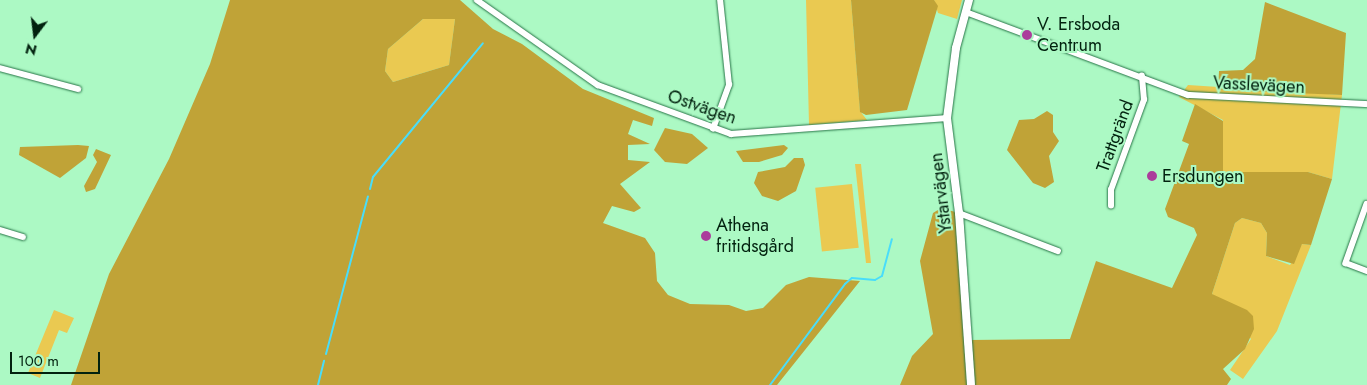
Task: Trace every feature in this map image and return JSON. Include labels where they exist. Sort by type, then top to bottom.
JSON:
[{"type":"street","name":"Ostvägen","points":[[477,0],[598,85],[713,129],[746,136],[947,118]]},
{"type":"street","points":[[713,129],[729,85],[720,0]]},
{"type":"street","name":"Ystarvägen","points":[[969,0],[947,118],[959,213],[972,385]]},
{"type":"street","points":[[966,12],[1142,76]]},
{"type":"street","points":[[0,68],[30,79],[63,82],[78,89]]},
{"type":"street","name":"Vasslevägen","points":[[1142,76],[1208,98],[1367,104]]},
{"type":"street","name":"Trattgränd","points":[[1111,206],[1111,190],[1144,100],[1142,76]]},
{"type":"street","points":[[1367,204],[1346,263],[1367,271]]},
{"type":"street","points":[[959,213],[1058,251]]},
{"type":"street","points":[[0,230],[23,236]]},
{"type":"shaded area","points":[[230,0],[460,0],[493,29],[522,44],[583,89],[654,118],[652,126],[633,120],[628,134],[650,144],[628,145],[628,160],[650,162],[620,184],[641,208],[634,212],[612,206],[603,223],[645,238],[655,253],[657,281],[668,295],[690,304],[729,305],[746,311],[763,308],[786,285],[809,277],[860,281],[777,385],[71,385],[109,274],[169,159],[210,64]],"holes":[[[423,19],[455,19],[449,65],[393,82],[385,71],[388,49]]]},
{"type":"shaded area","points":[[806,0],[851,0],[860,111],[867,120],[809,125]]},
{"type":"shaded area","points":[[851,0],[934,0],[938,6],[907,110],[866,115],[860,112]]},
{"type":"shaded area","points":[[934,0],[962,0],[957,19],[938,13]]},
{"type":"shaded area","points":[[1265,2],[1346,33],[1342,95],[1218,90],[1219,71],[1243,70],[1255,59]]},
{"type":"shaded area","points":[[423,19],[455,19],[449,65],[393,82],[385,71],[388,49]]},
{"type":"shaded area","points":[[1188,85],[1342,95],[1332,179],[1308,172],[1223,172],[1223,120],[1179,97]]},
{"type":"shaded area","points":[[1195,104],[1223,121],[1223,172],[1308,172],[1332,179],[1311,245],[1302,244],[1294,264],[1266,256],[1267,233],[1261,223],[1242,218],[1235,223],[1212,294],[1247,310],[1253,316],[1254,329],[1245,349],[1223,369],[1231,379],[1227,385],[900,385],[912,356],[933,334],[920,261],[933,213],[941,208],[959,213],[970,340],[1070,339],[1096,261],[1172,288],[1197,235],[1194,228],[1168,217],[1165,209],[1189,144],[1182,141]]},
{"type":"shaded area","points":[[1047,111],[1053,115],[1053,132],[1059,141],[1049,156],[1054,182],[1045,188],[1033,183],[1007,150],[1019,120],[1034,119]]},
{"type":"shaded area","points":[[665,128],[692,134],[708,148],[687,164],[665,162],[654,150]]},
{"type":"shaded area","points":[[784,145],[788,148],[782,155],[759,162],[743,162],[736,151]]},
{"type":"shaded area","points":[[89,146],[86,158],[60,178],[19,155],[20,147]]},
{"type":"shaded area","points":[[96,149],[111,155],[95,189],[86,192],[84,186],[97,162],[93,155]]},
{"type":"shaded area","points":[[794,158],[803,158],[805,165],[796,191],[778,201],[762,196],[754,183],[758,172],[785,167]]},
{"type":"shaded area","points":[[855,164],[861,164],[871,263],[866,263]]},
{"type":"shaded area","points":[[852,184],[859,248],[822,252],[815,188]]},
{"type":"shaded area","points":[[1242,218],[1261,223],[1267,233],[1266,256],[1290,265],[1302,244],[1311,245],[1277,331],[1243,379],[1230,370],[1251,339],[1212,294],[1235,223]]},
{"type":"shaded area","points":[[54,310],[74,318],[67,333],[59,330],[40,378],[28,373]]},
{"type":"waterway","points":[[370,189],[373,177],[483,43]]},
{"type":"waterway","points":[[326,354],[368,196]]},
{"type":"waterway","points":[[770,385],[845,284],[852,278],[875,280],[882,276],[892,239]]},
{"type":"waterway","points":[[318,385],[324,361]]},
{"type":"place","name":"V. Ersboda Centrum","points":[[1027,35]]},
{"type":"place","name":"Ersdungen","points":[[1152,176]]},
{"type":"place","name":"Athena fritidsgård","points":[[706,236]]}]
